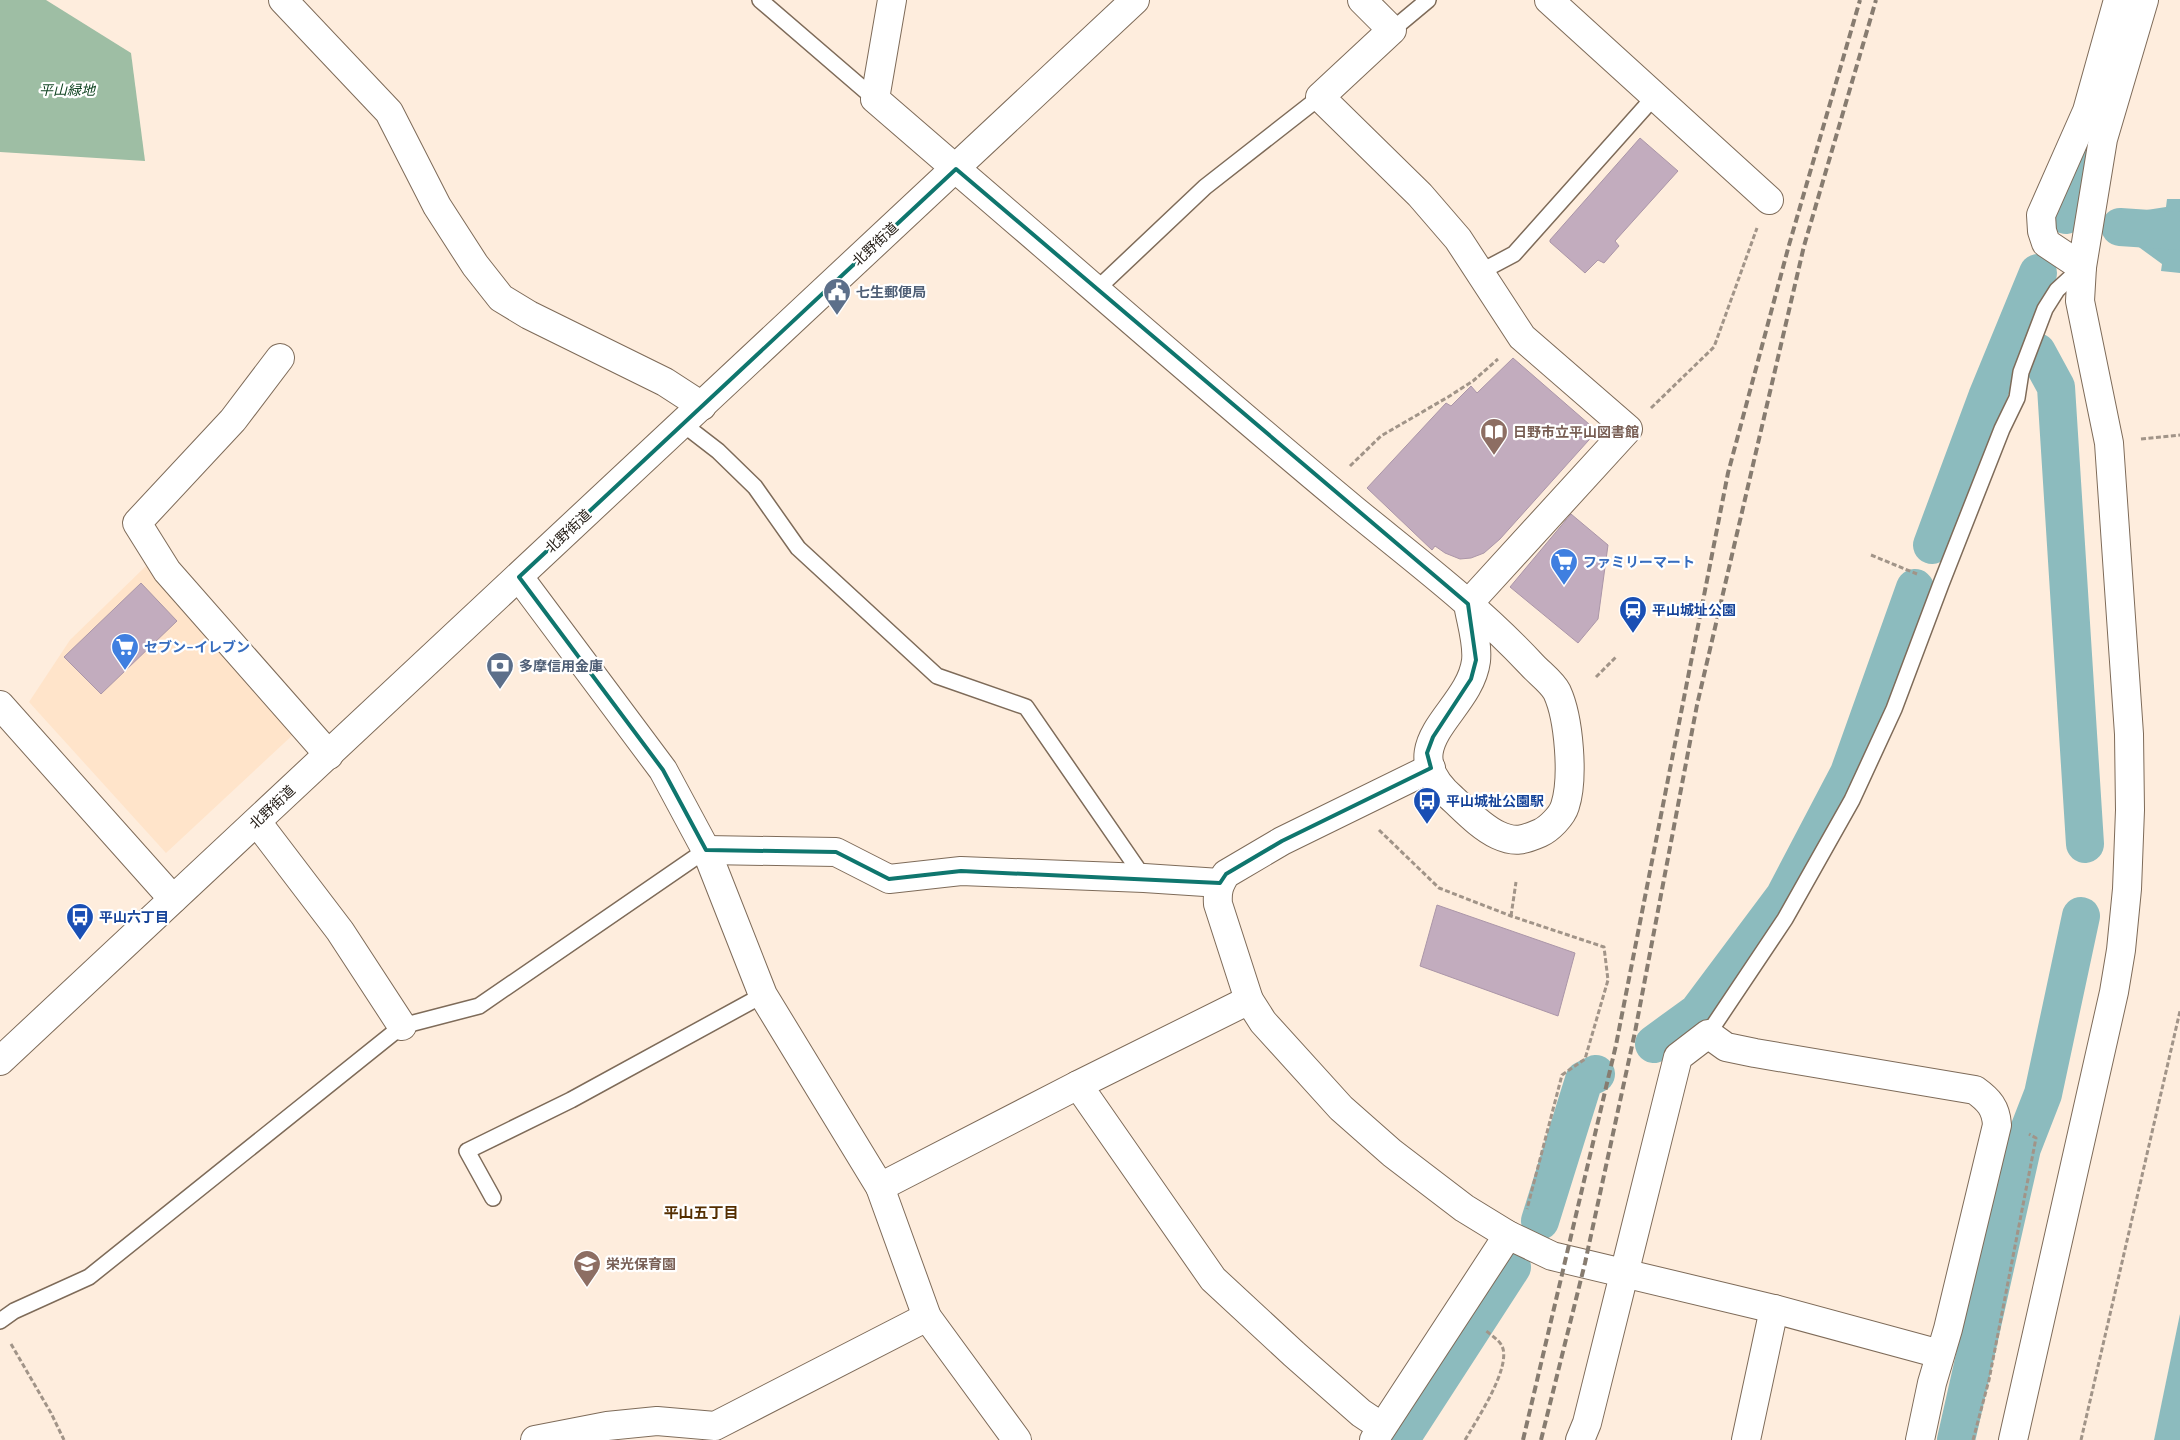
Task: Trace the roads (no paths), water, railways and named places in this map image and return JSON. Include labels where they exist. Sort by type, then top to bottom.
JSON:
[{"type":"street","points":[[283,0],[388,112],[436,206],[475,265],[501,298],[529,315],[665,382],[692,415]]},
{"type":"street","points":[[892,0],[875,99],[1332,492],[1468,604],[1512,643],[1556,691],[1566,725],[1570,767],[1565,808],[1547,830],[1523,841],[1499,835],[1470,815],[1441,790],[1431,768],[1427,753],[1433,737],[1471,679],[1476,660],[1468,604]]},
{"type":"street","name":"北野街道","points":[[0,1061],[1136,0]]},
{"type":"street","points":[[1362,0],[1392,30],[1320,96],[1420,195],[1458,239],[1522,337],[1628,430],[1468,604]]},
{"type":"street","points":[[1549,0],[1769,200]]},
{"type":"street","points":[[2082,267],[2046,243],[2042,231],[2041,215],[2087,111],[2118,0]]},
{"type":"street","points":[[2013,1440],[2114,992],[2122,943],[2127,889],[2130,810],[2129,734],[2110,451],[2080,300],[2082,267],[2099,158],[2108,119],[2144,0]]},
{"type":"street","points":[[280,358],[233,420],[137,523],[167,571],[329,754]]},
{"type":"street","points":[[519,577],[663,770],[706,850],[762,995],[880,1187],[928,1317],[1017,1440]]},
{"type":"street","points":[[0,705],[173,899]]},
{"type":"street","points":[[1431,768],[1282,840],[1226,874],[1220,883],[1217,893],[1218,904],[1249,1000],[1262,1022],[1341,1108],[1392,1153],[1464,1208],[1517,1225],[1552,1256],[1774,1309],[1940,1354]]},
{"type":"street","points":[[257,822],[340,930],[402,1026]]},
{"type":"street","points":[[706,850],[836,852],[889,879],[961,871],[1220,883]]},
{"type":"street","points":[[880,1187],[1249,1000]]},
{"type":"street","points":[[1580,1440],[1589,1413],[1625,1274],[1678,1057],[1708,1034],[1726,1047],[1975,1090],[1993,1106],[1996,1125],[1920,1440]]},
{"type":"street","points":[[1078,1085],[1213,1279],[1361,1413],[1378,1434],[1517,1225]]},
{"type":"street","points":[[1746,1440],[1774,1309]]},
{"type":"street","points":[[535,1440],[606,1426],[657,1421],[718,1433],[928,1317]]},
{"type":"lane","points":[[760,0],[875,99]]},
{"type":"lane","points":[[1392,30],[1428,0]]},
{"type":"lane","points":[[1096,290],[1204,187],[1320,96]]},
{"type":"lane","points":[[1480,272],[1514,254],[1655,96]]},
{"type":"lane","points":[[1708,1034],[1785,920],[1852,800],[1894,709],[2002,429],[2017,398],[2021,372],[2045,309],[2057,290],[2082,267]]},
{"type":"lane","points":[[692,415],[718,451],[755,487],[798,548],[937,676],[1026,707],[1144,878]]},
{"type":"lane","points":[[0,1321],[14,1311],[90,1277],[402,1026],[479,1006],[706,850]]},
{"type":"lane","points":[[493,1198],[467,1151],[571,1100],[762,995]]},
{"type":"water","points":[[2167,199],[2180,199],[2180,273],[2161,271],[2162,264],[2125,237],[2127,213],[2166,207]]},
{"type":"water","points":[[2180,1314],[2180,1440],[2154,1440]]},
{"type":"waterway","points":[[2066,215],[2063,214],[2102,100]]},
{"type":"waterway","points":[[2120,227],[2180,231]]},
{"type":"waterway","points":[[1932,545],[1987,397],[2038,273]]},
{"type":"waterway","points":[[2037,352],[2056,387],[2085,844]]},
{"type":"waterway","points":[[1654,1044],[1698,1012],[1784,897],[1849,773],[1915,588]]},
{"type":"waterway","points":[[1956,1440],[2022,1148],[2043,1094],[2081,916]]},
{"type":"waterway","points":[[1540,1221],[1584,1080],[1596,1074]]},
{"type":"waterway","points":[[1400,1440],[1512,1267]]},
{"type":"railway","points":[[1523,1440],[1616,1045],[1728,473],[1789,245],[1860,0]]},
{"type":"railway","points":[[1541,1440],[1585,1263],[1635,1032],[1697,705],[1804,246],[1876,0]]},
{"type":"place","name":"七生郵便局","points":[[837,316]]},
{"type":"place","name":"日野市立平山図書館","points":[[1494,456]]},
{"type":"place","name":"ファミリーマート","points":[[1564,586]]},
{"type":"place","name":"平山城址公園","points":[[1633,634]]},
{"type":"place","name":"セブン-イレブン","points":[[125,671]]},
{"type":"place","name":"多摩信用金庫","points":[[500,690]]},
{"type":"place","name":"平山城祉公園駅","points":[[1427,825]]},
{"type":"place","name":"平山六丁目","points":[[80,941]]},
{"type":"place","name":"栄光保育園","points":[[587,1288]]},
{"type":"district","name":"平山五丁目","points":[[701,1212]]},
{"type":"park label","name":"平山緑地","points":[[67,90]]}]
